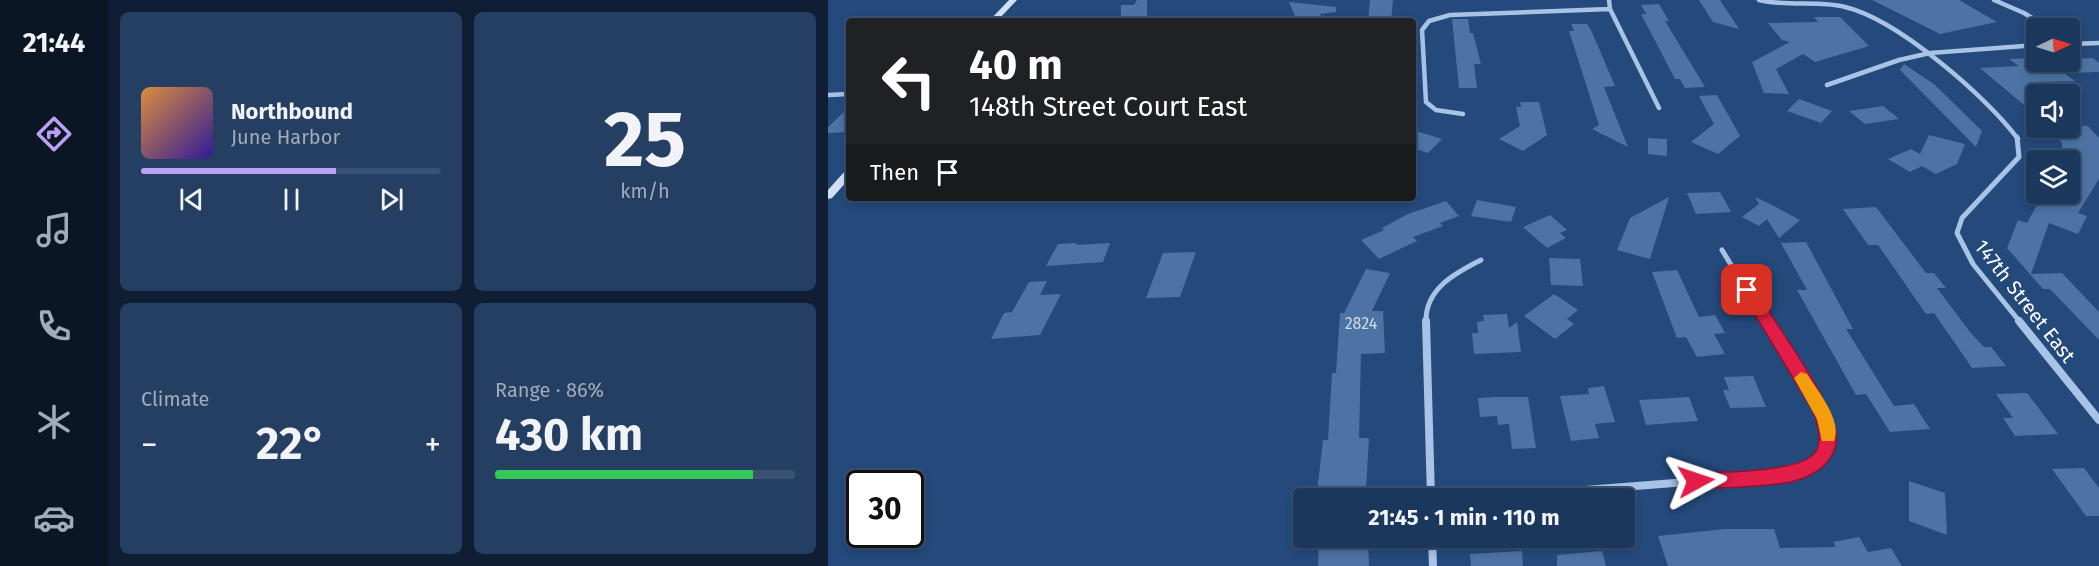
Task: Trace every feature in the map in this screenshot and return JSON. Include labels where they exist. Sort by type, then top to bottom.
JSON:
[{"type":"main road","points":[[996,18],[1013,0]]},
{"type":"main road","points":[[828,195],[846,176]]},
{"type":"street","points":[[1609,0],[1610,9],[1659,108]]},
{"type":"street","points":[[1994,0],[2032,18]]},
{"type":"street","name":"147th Street East","points":[[1761,1],[1780,5],[1824,4],[1853,9],[1912,39],[2004,120],[2021,146],[2019,157],[2008,172],[1962,218],[1957,233],[1973,264],[2099,420]]},
{"type":"street","points":[[1463,114],[1436,110],[1426,102],[1422,30],[1429,21],[1459,15],[1610,9]]},
{"type":"street","points":[[2080,44],[2099,43]]},
{"type":"street","points":[[1827,85],[1899,60],[1930,53],[2026,46]]},
{"type":"street","points":[[828,95],[846,94]]},
{"type":"street","points":[[1610,488],[1791,474],[1819,461],[1826,451],[1828,432],[1820,409],[1722,250]]},
{"type":"street","points":[[1431,488],[1426,315],[1430,298],[1437,288],[1448,278],[1481,260]]},
{"type":"street","points":[[1432,548],[1433,566]]},
{"type":"building","points":[[1137,0],[1147,0],[1147,18],[1121,18],[1121,5],[1134,5]]},
{"type":"building","points":[[1370,0],[1393,0],[1391,18],[1368,18]]},
{"type":"building","points":[[1699,0],[1720,0],[1739,29],[1713,22]]},
{"type":"building","points":[[1872,0],[1959,0],[1997,22],[1940,34]]},
{"type":"building","points":[[1289,2],[1336,7],[1336,12],[1320,14],[1322,18],[1296,18]]},
{"type":"building","points":[[1659,4],[1669,21],[1665,21],[1705,87],[1685,88],[1680,79],[1675,79],[1641,14],[1646,14],[1641,5]]},
{"type":"building","points":[[1814,17],[1840,17],[1869,46],[1815,62],[1803,54],[1776,69],[1789,94],[1764,93],[1752,62],[1790,42],[1782,40],[1768,23],[1818,22]]},
{"type":"building","points":[[1452,19],[1468,19],[1470,33],[1473,33],[1481,64],[1474,64],[1477,88],[1459,88]]},
{"type":"building","points":[[1571,24],[1587,24],[1591,30],[1615,86],[1604,87],[1628,147],[1592,129],[1599,125],[1569,31],[1574,31]]},
{"type":"building","points":[[2026,58],[2026,72],[2063,72],[2075,81],[2026,84],[2026,107],[1980,68],[2019,66],[2009,59]]},
{"type":"building","points":[[2093,58],[2099,63],[2099,72],[2070,73],[2080,72],[2080,59]]},
{"type":"building","points":[[1904,64],[1935,85],[1982,131],[1976,147],[1900,70]]},
{"type":"building","points":[[1717,95],[1740,136],[1718,154],[1691,142],[1714,124],[1699,96]]},
{"type":"building","points":[[1799,99],[1832,111],[1821,123],[1787,111]]},
{"type":"building","points":[[1520,102],[1539,102],[1547,135],[1523,151],[1499,139],[1520,126],[1516,107],[1521,107]]},
{"type":"building","points":[[1883,106],[1899,119],[1865,124],[1849,111]]},
{"type":"building","points":[[846,110],[846,132],[828,133],[828,127]]},
{"type":"building","points":[[2080,126],[2088,126],[2099,138],[2099,179],[2078,213],[2087,216],[2078,234],[2049,223],[2031,274],[2062,273],[2099,312],[2099,340],[2050,289],[2043,289],[2007,248],[2018,220],[2027,223],[2037,204],[2080,204],[2080,150],[2062,150],[2062,143],[2058,138],[2080,138]]},
{"type":"building","points":[[1416,131],[1442,139],[1428,153],[1416,149]]},
{"type":"building","points":[[1929,135],[1965,144],[1957,164],[1936,174],[1922,166],[1910,172],[1888,159],[1911,149],[1920,154]]},
{"type":"building","points":[[1648,138],[1667,139],[1667,156],[1648,154]]},
{"type":"building","points":[[1720,192],[1731,212],[1696,214],[1687,193]]},
{"type":"building","points":[[1669,197],[1650,259],[1617,250],[1630,218]]},
{"type":"building","points":[[1755,197],[1800,220],[1779,238],[1767,219],[1759,226],[1742,217],[1759,204]]},
{"type":"building","points":[[1477,200],[1516,207],[1511,222],[1471,216]]},
{"type":"building","points":[[1446,201],[1459,216],[1440,223],[1443,226],[1413,237],[1417,241],[1379,259],[1361,240],[1384,230],[1382,228],[1408,214]]},
{"type":"building","points":[[1876,207],[1926,273],[1934,273],[1946,288],[1937,288],[1970,332],[1984,347],[1991,347],[2006,366],[1972,368],[1934,313],[1926,314],[1878,245],[1868,245],[1843,209]]},
{"type":"building","points":[[1550,215],[1567,230],[1560,233],[1566,238],[1547,248],[1523,227]]},
{"type":"building","points":[[1806,242],[1853,329],[1846,329],[1894,406],[1914,404],[1930,429],[1890,432],[1866,394],[1856,395],[1797,290],[1807,290],[1781,243]]},
{"type":"building","points":[[1077,243],[1076,245],[1110,243],[1103,262],[1046,266],[1058,244]]},
{"type":"building","points":[[1196,252],[1180,297],[1146,298],[1163,253]]},
{"type":"building","points":[[1549,258],[1580,259],[1583,286],[1551,285]]},
{"type":"building","points":[[1366,269],[1390,273],[1372,311],[1383,311],[1385,353],[1361,354],[1359,438],[1369,438],[1366,488],[1317,488],[1323,440],[1328,440],[1332,373],[1336,373],[1340,313],[1344,313]]},
{"type":"building","points":[[1677,270],[1699,317],[1715,315],[1725,333],[1714,334],[1725,354],[1697,357],[1686,337],[1677,338],[1652,272]]},
{"type":"building","points":[[1047,281],[1040,295],[1061,294],[1040,335],[991,339],[1004,313],[1012,312],[1029,282]]},
{"type":"building","points":[[1554,294],[1578,310],[1567,319],[1574,324],[1555,339],[1524,316]]},
{"type":"building","points":[[1507,314],[1509,328],[1517,322],[1521,352],[1474,354],[1472,333],[1478,333],[1477,322],[1484,321],[1483,315]]},
{"type":"building","points":[[1753,376],[1766,407],[1730,408],[1723,390],[1729,390],[1724,377]]},
{"type":"building","points":[[1604,386],[1615,422],[1595,424],[1599,438],[1571,441],[1560,396],[1589,394],[1588,388]]},
{"type":"building","points":[[2027,393],[2058,434],[2015,436],[2003,418],[2013,418],[1996,394]]},
{"type":"building","points":[[1528,397],[1536,448],[1512,449],[1509,424],[1498,425],[1497,416],[1480,417],[1478,398]]},
{"type":"building","points":[[1689,397],[1698,421],[1646,425],[1639,400]]},
{"type":"building","points":[[2084,468],[2099,488],[2099,516],[2086,516],[2052,469]]},
{"type":"building","points":[[1909,481],[1945,493],[1947,535],[1909,521]]},
{"type":"building","points":[[1725,529],[1774,529],[1780,548],[1836,547],[1833,542],[1859,537],[1868,552],[1891,548],[1902,566],[1668,566],[1658,536]]},
{"type":"building","points":[[1319,548],[1368,548],[1369,566],[1318,566]]},
{"type":"building","points":[[1522,551],[1523,566],[1471,566],[1470,554]]},
{"type":"building","points":[[1602,551],[1606,566],[1557,566],[1557,555]]},
{"type":"slow traffic","points":[[1801,378],[1825,418],[1828,436]]},
{"type":"route","points":[[1696,481],[1791,474],[1819,461],[1826,451],[1828,432],[1825,418],[1747,290]]}]
